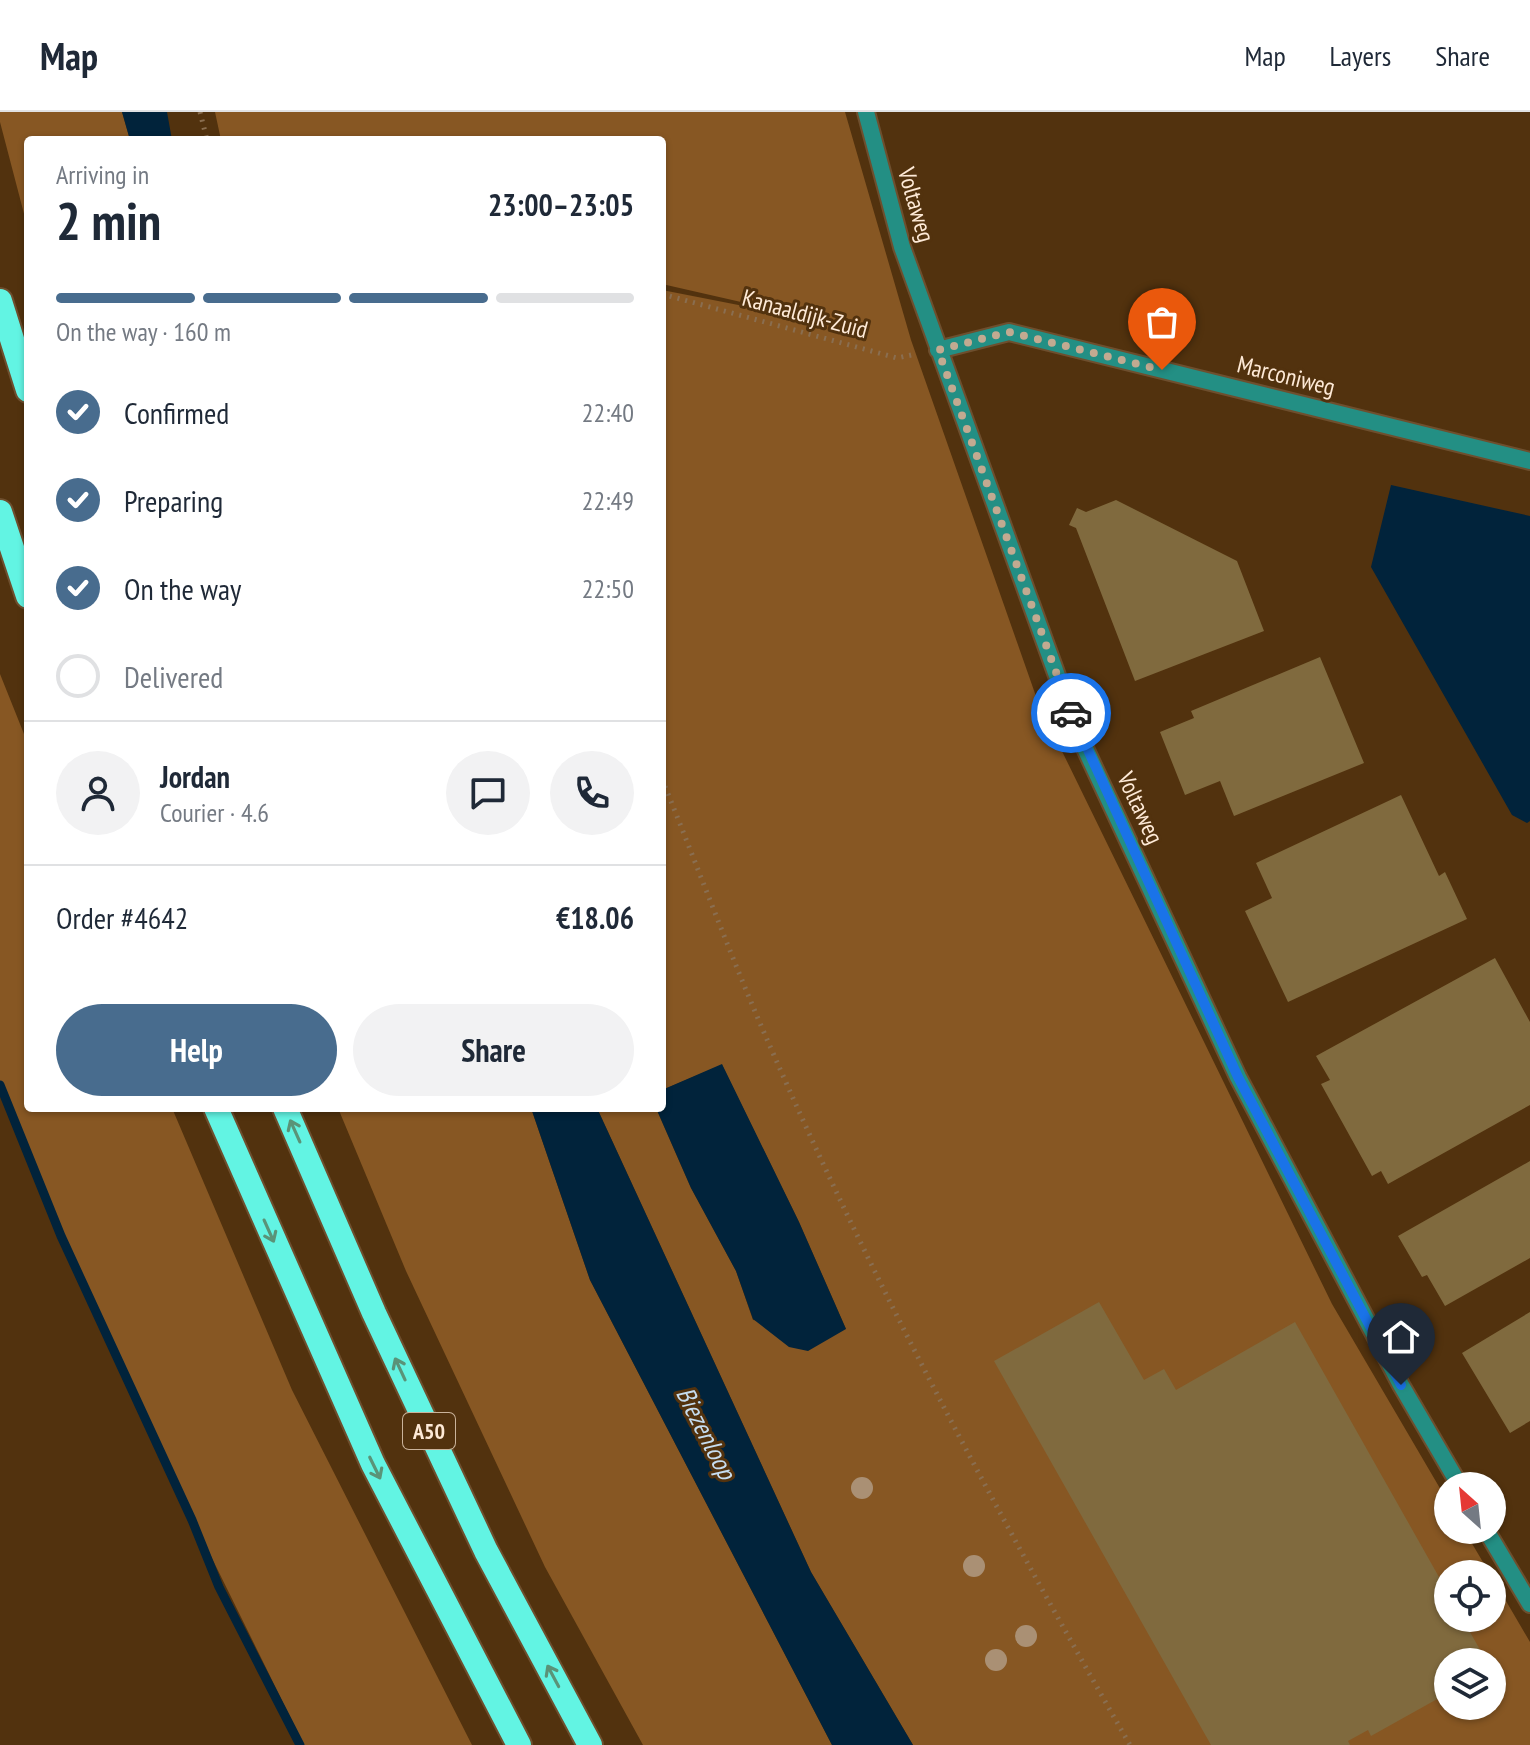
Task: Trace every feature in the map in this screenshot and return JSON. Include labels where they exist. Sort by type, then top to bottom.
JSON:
[{"type":"highway","points":[[0,301],[24,377]]},
{"type":"highway","points":[[0,512],[24,584]]},
{"type":"highway","name":"A50","points":[[218,1112],[373,1464],[519,1745]]},
{"type":"highway","name":"A50","points":[[287,1112],[374,1313],[486,1551],[590,1745]]},
{"type":"street","name":"Voltaweg","points":[[866,112],[902,247],[1084,745],[1238,1077],[1401,1385],[1452,1472]]},
{"type":"street","name":"Marconiweg","points":[[938,350],[1009,332],[1530,461]]},
{"type":"street","points":[[1494,1544],[1530,1604]]},
{"type":"path","points":[[200,112],[206,136]]},
{"type":"path","name":"Kanaaldijk-Zuid","points":[[666,295],[897,358],[938,350]]},
{"type":"path","points":[[666,789],[772,1053],[899,1320],[1015,1544],[1130,1745]]},
{"type":"shaded area","points":[[0,112],[122,112],[129,136],[24,136],[24,214]]},
{"type":"shaded area","points":[[215,112],[845,112],[911,340],[1038,702],[1332,1304],[1434,1478],[1434,1544],[1472,1544],[1482,1560],[1434,1560],[1434,1632],[1506,1632],[1506,1601],[1530,1642],[1530,1745],[913,1745],[811,1572],[599,1112],[658,1112],[691,1188],[736,1271],[753,1320],[846,1329],[799,1222],[722,1065],[666,1088],[666,291],[855,328],[666,285],[666,136],[220,136]]},
{"type":"shaded area","points":[[0,674],[24,734],[24,1112],[174,1112],[292,1390],[472,1745],[304,1745],[166,1465],[72,1263],[0,1085]]},
{"type":"shaded area","points":[[340,1112],[532,1112],[590,1280],[832,1745],[643,1745],[545,1567],[406,1271]]},
{"type":"water","points":[[122,112],[167,112],[171,136],[129,136]]},
{"type":"water","points":[[1391,485],[1530,516],[1530,821],[1527,823],[1512,815],[1371,567]]},
{"type":"water","points":[[722,1064],[799,1222],[846,1329],[808,1351],[789,1347],[753,1319],[736,1271],[691,1188],[658,1112],[666,1112],[666,1088]]},
{"type":"water","name":"Biezenloop","points":[[532,1112],[599,1112],[811,1572],[913,1745],[832,1745],[590,1280]]},
{"type":"building","points":[[1116,500],[1237,561],[1264,631],[1135,681],[1076,528],[1069,525],[1077,508],[1086,512]]},
{"type":"building","points":[[1320,657],[1364,763],[1234,816],[1220,781],[1185,795],[1160,732],[1194,718],[1191,711]]},
{"type":"building","points":[[1401,795],[1439,876],[1445,872],[1467,919],[1288,1002],[1245,911],[1272,898],[1256,863]]},
{"type":"building","points":[[1495,958],[1530,1022],[1530,1105],[1388,1184],[1381,1171],[1372,1176],[1321,1084],[1330,1080],[1316,1056]]},
{"type":"building","points":[[1530,1161],[1530,1258],[1445,1306],[1427,1275],[1422,1277],[1398,1236]]},
{"type":"building","points":[[1099,1302],[1144,1380],[1164,1369],[1176,1390],[1295,1322],[1434,1568],[1434,1632],[1470,1632],[1479,1648],[1434,1648],[1434,1701],[1371,1736],[1368,1730],[1348,1741],[1350,1745],[1211,1745],[994,1361]]},
{"type":"building","points":[[1530,1312],[1530,1421],[1510,1433],[1462,1353]]},
{"type":"waterway","points":[[0,1085],[61,1236],[192,1520],[219,1587],[300,1745]]},
{"type":"way so far","points":[[1071,713],[938,350],[1009,332],[1162,370]]},
{"type":"route","points":[[1071,713],[1238,1077],[1401,1385]]}]
